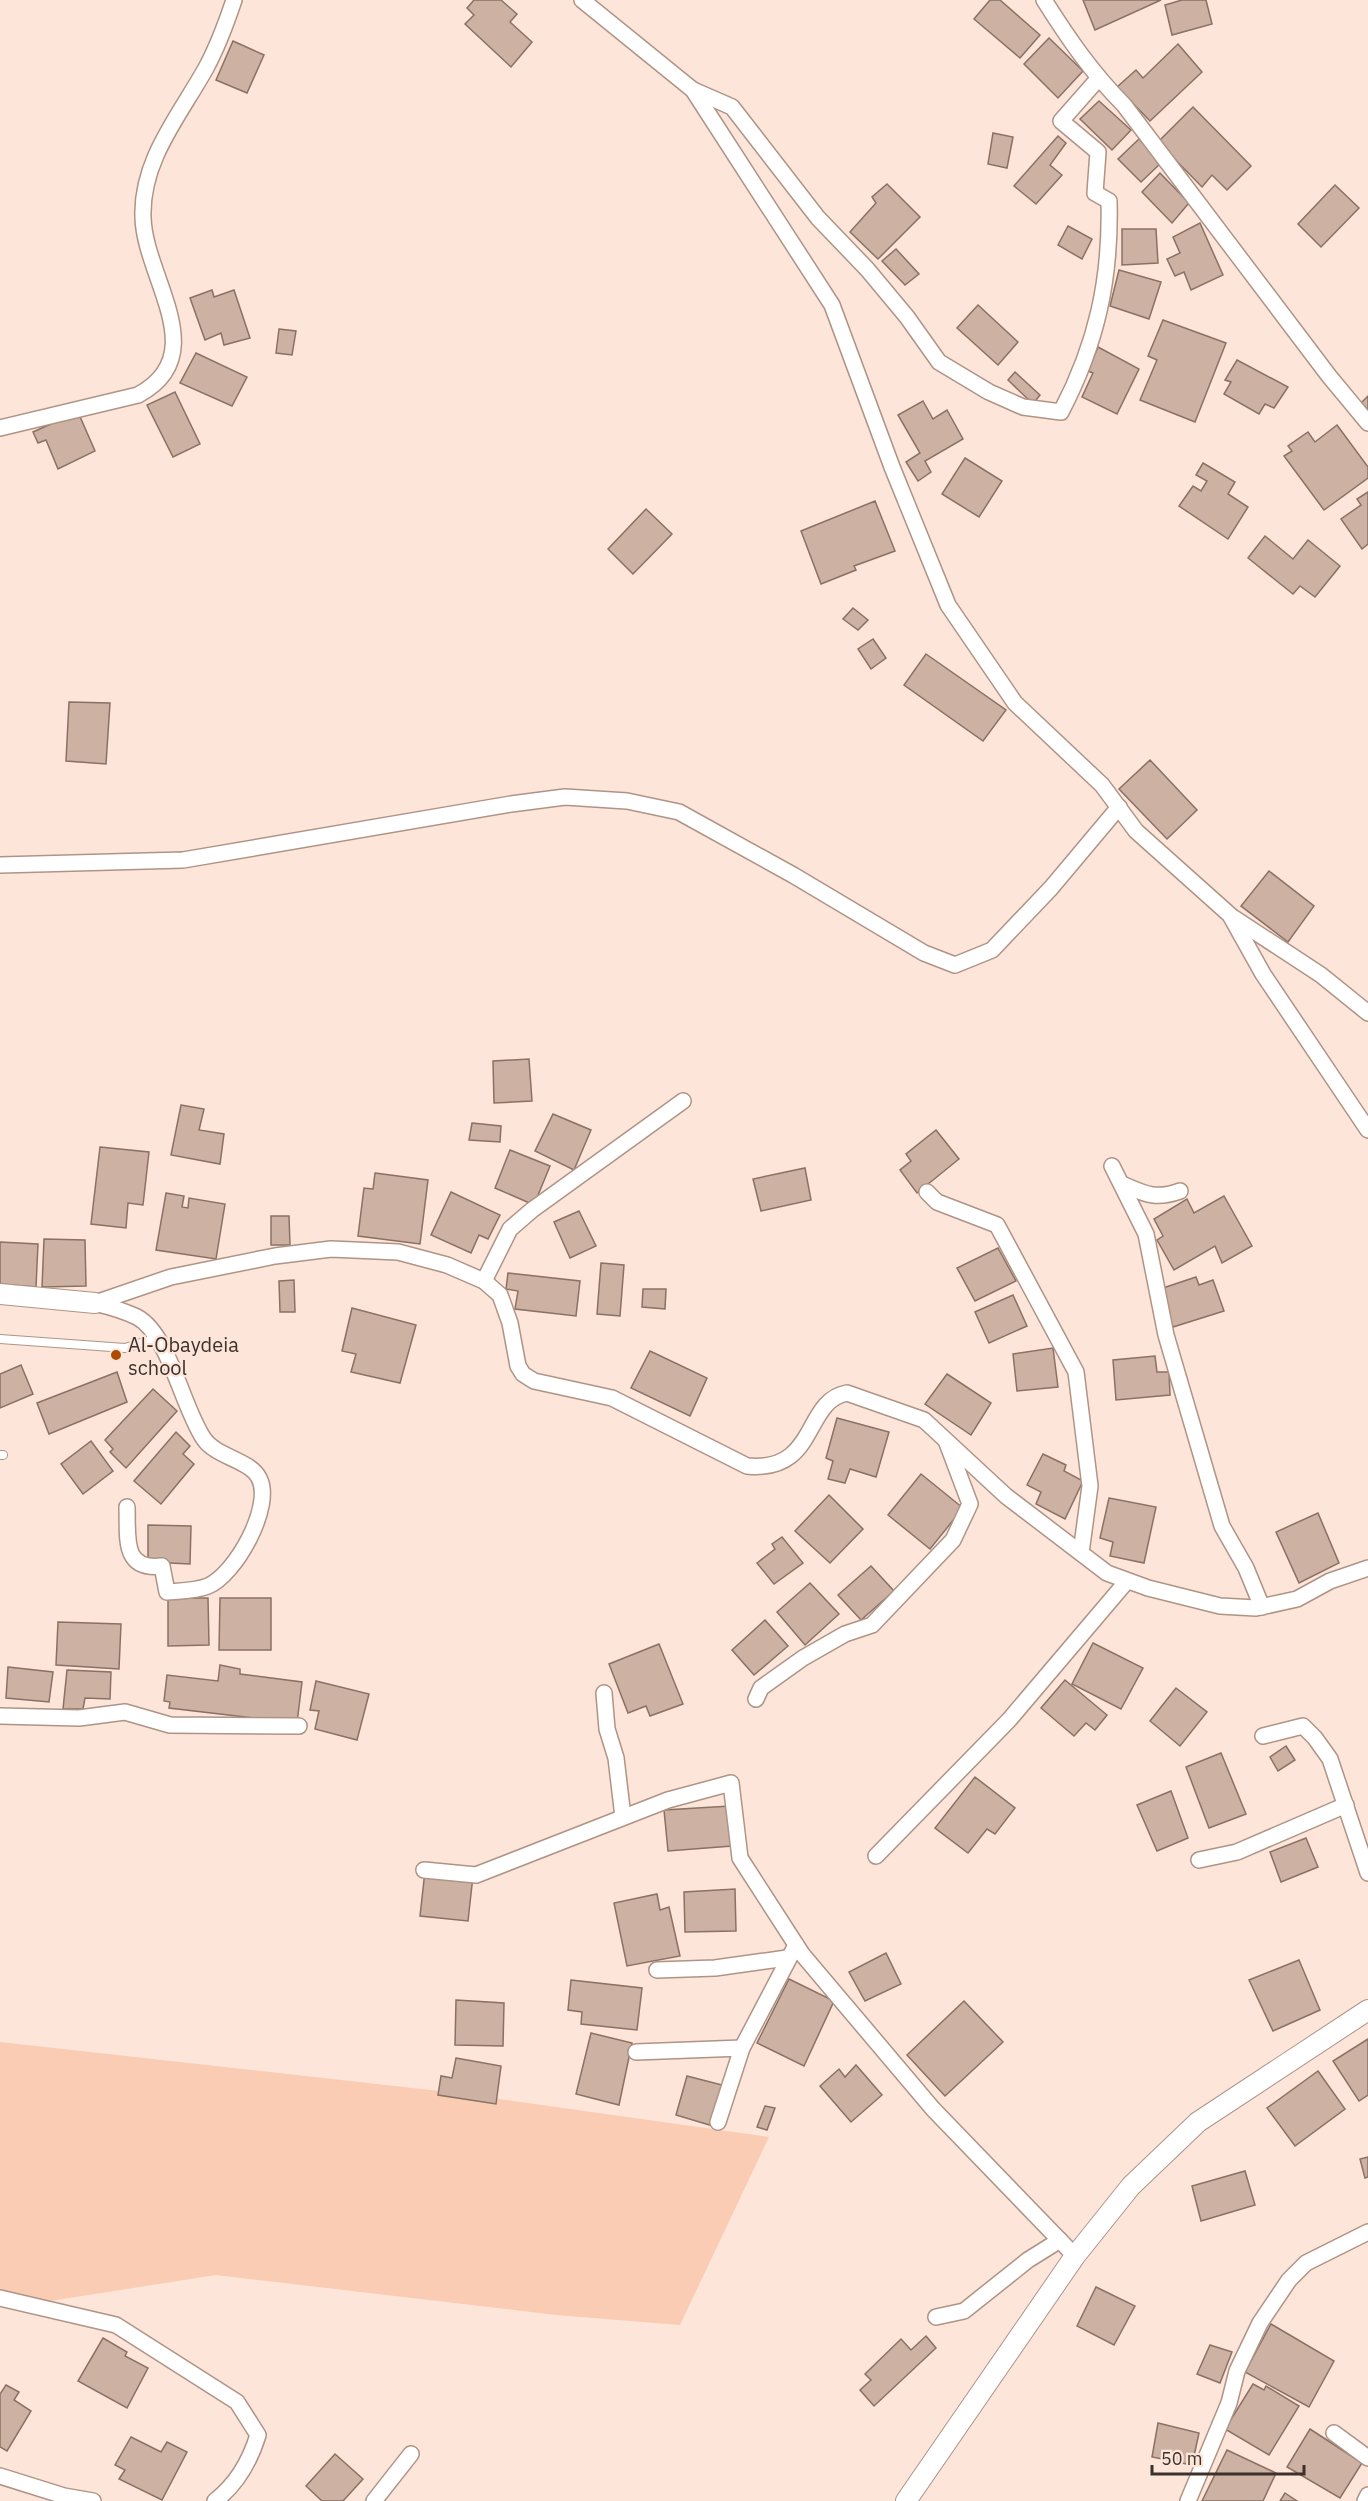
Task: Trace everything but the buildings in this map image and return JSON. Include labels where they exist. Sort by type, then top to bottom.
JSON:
[{"type":"street","points":[[0,428],[138,395],[149,389],[168,369],[173,355],[173,325],[146,246],[143,218],[145,186],[170,128],[207,68],[225,30],[234,0]]},
{"type":"street","points":[[582,0],[693,90],[732,107],[818,218],[867,269],[907,317],[939,362],[989,392],[1023,406],[1061,412],[1078,381],[1102,306],[1110,244],[1109,201],[1095,193],[1098,152],[1062,122],[1098,80]]},
{"type":"street","points":[[1044,0],[1068,39],[1098,80],[1124,105],[1329,376],[1368,423]]},
{"type":"street","points":[[693,90],[832,305],[892,466],[948,605],[1015,703],[1102,785],[1136,831],[1230,915],[1321,975],[1368,1013]]},
{"type":"street","points":[[0,865],[183,860],[511,804],[565,797],[627,801],[679,812],[793,875],[924,953],[955,965],[992,950],[1051,888],[1119,807]]},
{"type":"street","points":[[1230,915],[1263,975],[1302,1036],[1368,1130]]},
{"type":"street","points":[[484,1281],[510,1229],[532,1210],[683,1101]]},
{"type":"street","points":[[1113,1166],[1146,1234],[1166,1335],[1222,1526],[1246,1568],[1262,1607]]},
{"type":"street","points":[[1122,1184],[1150,1196],[1167,1196],[1180,1191]]},
{"type":"street","points":[[927,1192],[937,1202],[995,1219],[1076,1372],[1090,1486],[1081,1553]]},
{"type":"street","points":[[95,1303],[171,1277],[275,1256],[331,1249],[398,1252],[447,1265],[484,1281],[500,1295],[505,1306],[515,1357],[523,1374],[534,1381],[612,1398],[725,1457],[747,1466],[770,1467],[789,1458],[805,1441],[827,1404],[836,1395],[847,1393],[924,1420],[1006,1496],[1107,1573],[1128,1581],[1220,1606],[1262,1607],[1297,1599],[1330,1581],[1368,1568]]},
{"type":"street","points":[[0,1294],[95,1303],[139,1318],[157,1338],[194,1421],[206,1442],[223,1455],[252,1470],[259,1478],[262,1490],[261,1505],[251,1533],[235,1563],[225,1574],[207,1587],[167,1592],[162,1566],[148,1568],[140,1566],[132,1558],[127,1507]]},
{"type":"street","points":[[756,1699],[761,1688],[803,1658],[845,1634],[872,1625],[953,1540],[970,1504],[946,1441]]},
{"type":"street","points":[[876,1856],[1009,1720],[1128,1581]]},
{"type":"street","points":[[604,1693],[607,1729],[616,1758],[623,1816]]},
{"type":"street","points":[[0,1716],[79,1718],[125,1712],[170,1725],[299,1726]]},
{"type":"street","points":[[1263,1736],[1303,1726],[1315,1738],[1330,1759],[1368,1873]]},
{"type":"street","points":[[424,1870],[476,1875],[623,1816],[668,1800],[731,1783],[740,1858],[791,1952],[933,2109],[1075,2256]]},
{"type":"street","points":[[1198,1860],[1237,1852],[1346,1805]]},
{"type":"street","points":[[657,1970],[714,1968],[791,1952]]},
{"type":"street","points":[[718,2122],[741,2048],[791,1952]]},
{"type":"street","points":[[906,2501],[1075,2256],[1131,2186],[1198,2122],[1368,2010]]},
{"type":"street","points":[[636,2052],[741,2048]]},
{"type":"street","points":[[1188,2501],[1229,2403],[1237,2371],[1260,2323],[1289,2280],[1306,2263],[1368,2232]]},
{"type":"street","points":[[936,2317],[964,2311],[1028,2260],[1059,2240]]},
{"type":"street","points":[[0,2298],[116,2325],[237,2402],[258,2435],[252,2456],[229,2490],[215,2501]]},
{"type":"street","points":[[1334,2433],[1368,2458]]},
{"type":"street","points":[[374,2501],[411,2454]]},
{"type":"street","points":[[0,2476],[64,2496],[93,2501]]},
{"type":"street","points":[[1365,2501],[1368,2495]]},
{"type":"lane","points":[[0,1339],[125,1348],[157,1338]]},
{"type":"shaded area","points":[[0,2042],[457,2093],[769,2137],[680,2325],[556,2315],[216,2275],[31,2304],[0,2296]]},
{"type":"place","name":"Al-Obaydeia school","points":[[116,1355]]}]
